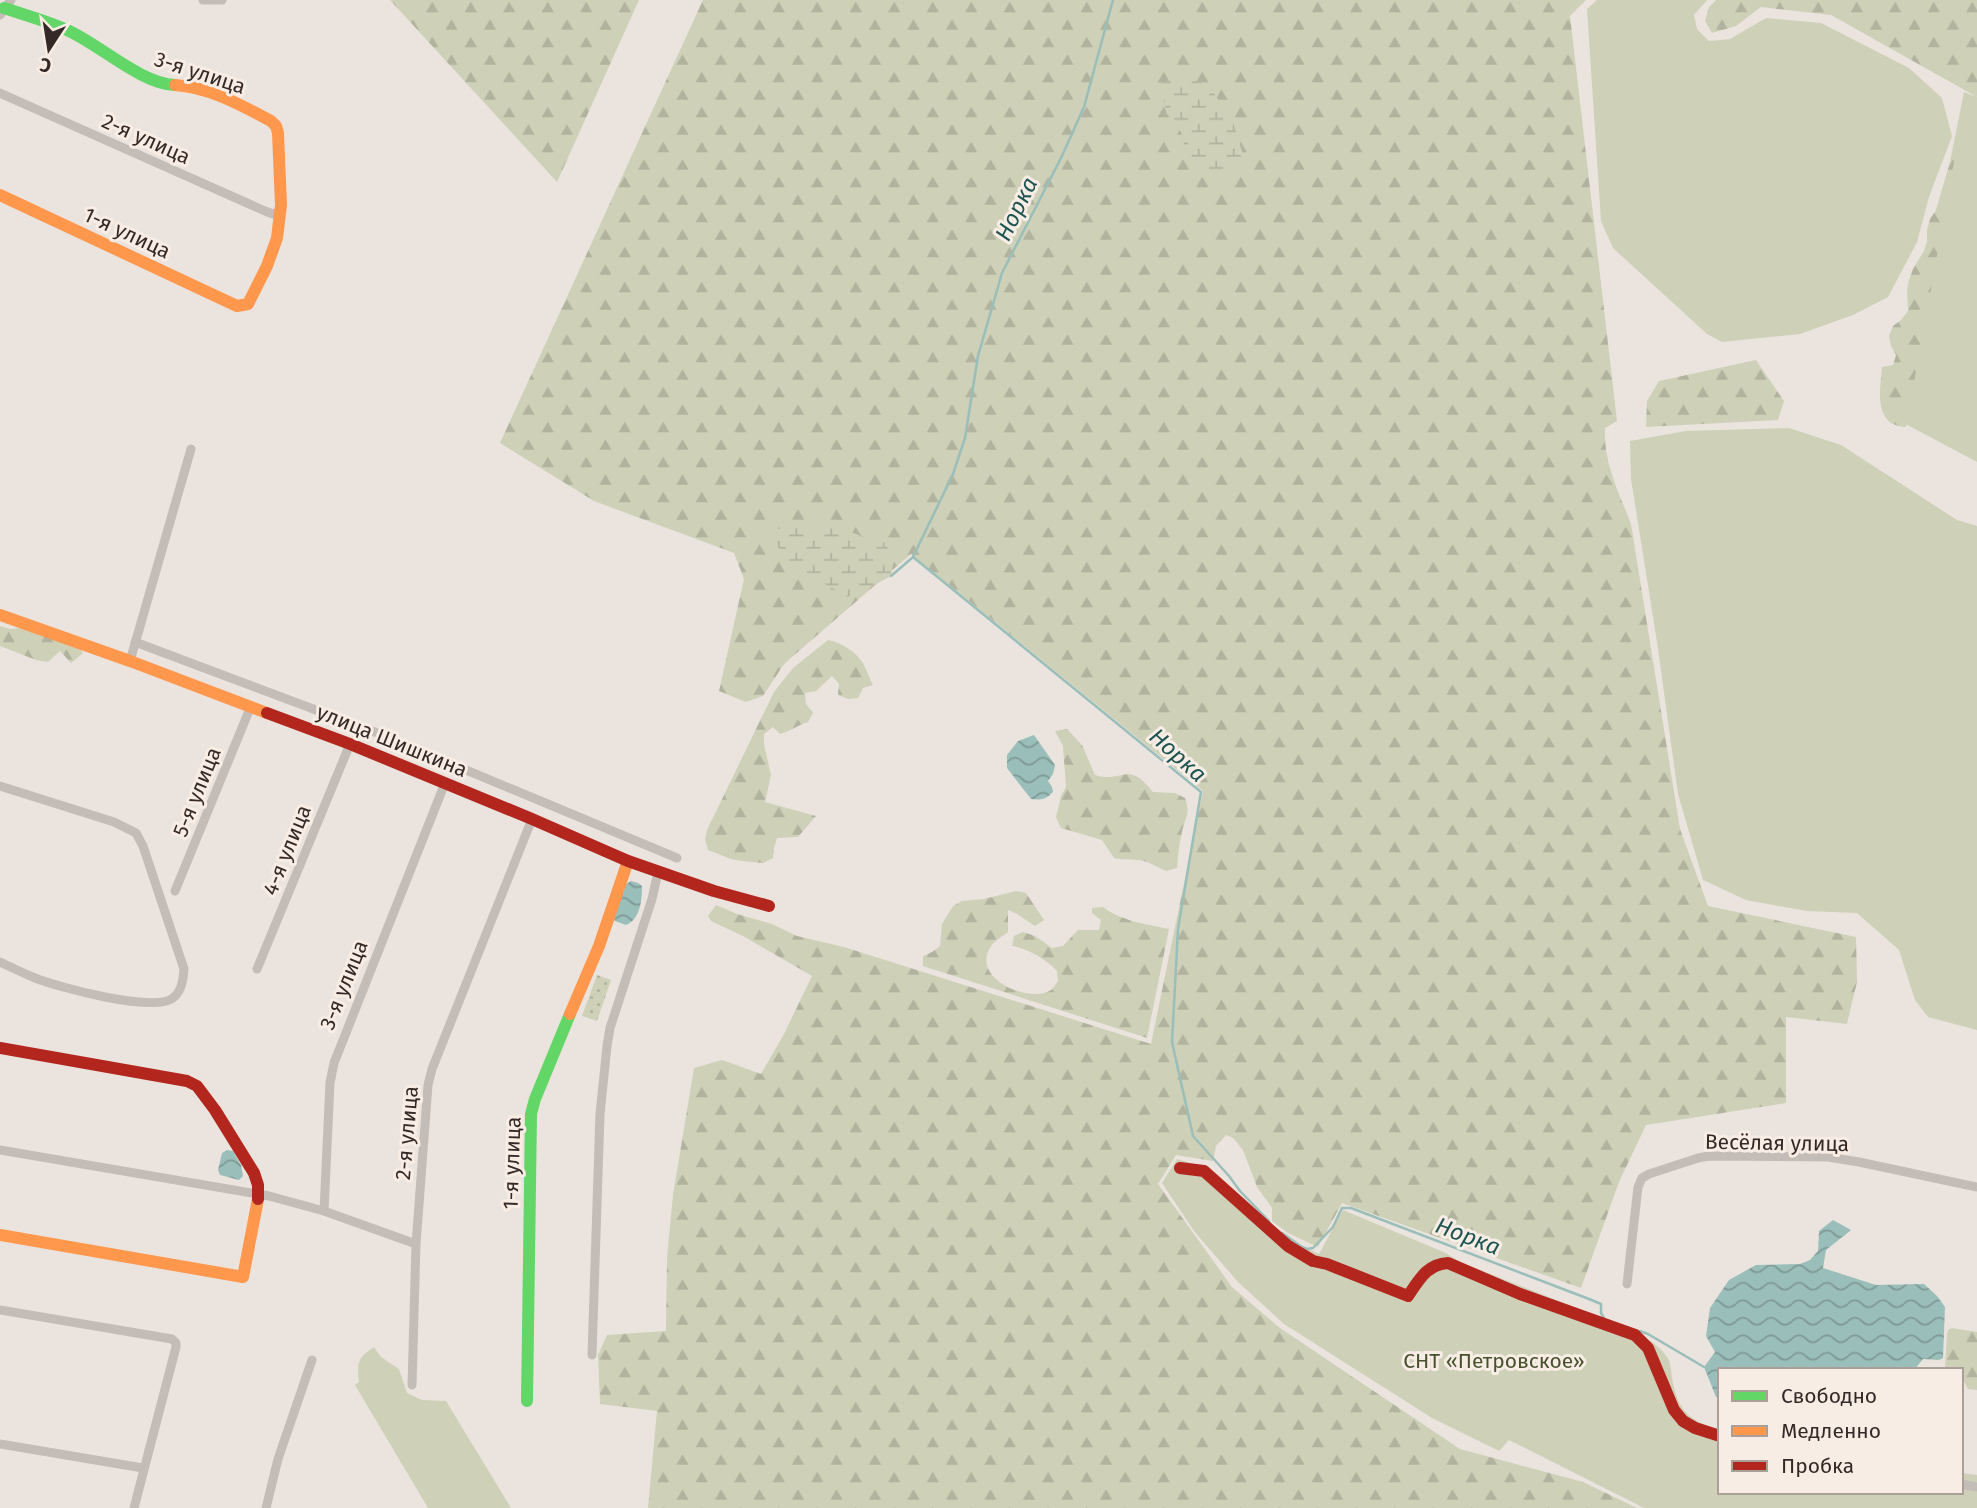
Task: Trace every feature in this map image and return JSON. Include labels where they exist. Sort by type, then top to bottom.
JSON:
[{"type":"street","points":[[203,0],[222,0]]},
{"type":"street","name":"3-я улица","points":[[5,8],[66,30],[134,71],[168,85],[189,86],[232,100],[271,121],[278,133],[281,205],[278,212]]},
{"type":"street","name":"2-я улица","points":[[0,93],[265,211],[273,214],[278,212]]},
{"type":"street","name":"1-я улица","points":[[0,195],[237,306],[248,304],[268,264],[277,241],[278,212]]},
{"type":"street","points":[[130,661],[191,449]]},
{"type":"street","name":"улица Шишкина","points":[[0,615],[350,744],[628,861],[715,891],[769,906]]},
{"type":"street","points":[[135,642],[380,734],[677,858]]},
{"type":"street","name":"5-я улица","points":[[175,891],[251,706]]},
{"type":"street","name":"4-я улица","points":[[257,969],[350,744]]},
{"type":"street","name":"3-я улица","points":[[324,1212],[330,1083],[334,1063],[445,783]]},
{"type":"street","points":[[0,786],[114,822],[136,833],[143,846],[184,969],[184,979],[173,998],[153,1004],[56,985],[0,961]]},
{"type":"street","name":"2-я улица","points":[[412,1385],[415,1244],[427,1094],[432,1069],[532,819]]},
{"type":"street","name":"1-я улица","points":[[527,1401],[531,1114],[599,946],[628,861]]},
{"type":"street","points":[[592,1355],[600,1114],[607,1046],[610,1028],[652,899],[658,872]]},
{"type":"street","points":[[0,1048],[187,1081],[197,1087],[215,1110],[254,1173],[259,1194],[243,1277],[0,1235]]},
{"type":"street","points":[[0,1150],[259,1194],[324,1212],[415,1244]]},
{"type":"street","name":"Весёлая улица","points":[[1627,1284],[1638,1187],[1642,1178],[1698,1158],[1828,1157],[1977,1187]]},
{"type":"street","points":[[1180,1168],[1204,1171],[1288,1246],[1313,1261],[1408,1296],[1430,1266],[1439,1262],[1448,1263],[1520,1294],[1635,1335],[1648,1348],[1674,1410],[1683,1421],[1718,1435]]},
{"type":"street","points":[[0,1310],[172,1339],[176,1343],[134,1508]]},
{"type":"street","points":[[267,1508],[278,1460],[312,1360]]},
{"type":"street","points":[[0,1444],[144,1468]]},
{"type":"green space","points":[[390,0],[639,0],[557,182]]},
{"type":"green space","points":[[703,0],[1586,0],[1570,16],[1617,421],[1605,428],[1605,441],[1613,477],[1631,524],[1680,829],[1708,906],[1856,937],[1857,982],[1847,1024],[1786,1017],[1786,1103],[1646,1125],[1619,1182],[1581,1288],[1342,1203],[1318,1247],[1288,1233],[1272,1221],[1272,1208],[1257,1187],[1243,1150],[1233,1138],[1226,1135],[1216,1146],[1213,1161],[1176,1155],[1158,1184],[1232,1287],[1280,1328],[1460,1449],[1583,1482],[1637,1508],[648,1508],[657,1411],[600,1404],[598,1355],[607,1335],[666,1331],[667,1258],[673,1195],[694,1068],[722,1060],[761,1074],[812,976],[743,936],[711,921],[708,916],[716,905],[772,924],[797,936],[844,947],[1151,1044],[1203,791],[911,554],[784,664],[763,696],[746,702],[719,691],[744,579],[734,553],[594,501],[500,443]]},
{"type":"green space","points":[[1597,0],[1707,0],[1694,15],[1697,29],[1709,41],[1730,39],[1766,18],[1821,23],[1909,68],[1942,98],[1952,136],[1929,197],[1917,242],[1888,297],[1853,315],[1800,334],[1722,342],[1707,334],[1613,248],[1601,221],[1587,9]]},
{"type":"green space","points":[[1716,0],[1977,0],[1977,97],[1831,15],[1761,7],[1736,26],[1712,33],[1705,21],[1709,7]]},
{"type":"green space","points":[[1185,77],[1208,85],[1232,119],[1244,158],[1221,174],[1200,168],[1188,161],[1181,132],[1167,114],[1160,83]]},
{"type":"green space","points":[[1964,92],[1977,97],[1977,462],[1898,420]]},
{"type":"green space","points":[[1955,156],[1906,427],[1895,425],[1883,414],[1880,396],[1882,367],[1893,365],[1896,355],[1889,336],[1893,326],[1908,311],[1909,280],[1924,251],[1930,219],[1936,210],[1950,162]]},
{"type":"green space","points":[[1756,360],[1784,401],[1778,420],[1646,427],[1647,401],[1659,381]]},
{"type":"green space","points":[[1789,428],[1841,445],[1957,520],[1977,526],[1977,1030],[1928,1017],[1915,1000],[1899,950],[1857,913],[1807,911],[1746,900],[1703,880],[1678,794],[1631,479],[1630,441],[1686,431]]},
{"type":"green space","points":[[803,525],[840,529],[885,543],[894,559],[891,576],[847,597],[784,559],[770,530]]},
{"type":"green space","points":[[0,626],[21,628],[80,648],[83,653],[71,663],[60,651],[48,662],[36,660],[0,646]]},
{"type":"green space","points":[[828,640],[843,645],[856,655],[863,663],[873,685],[863,688],[858,698],[848,699],[838,695],[839,684],[832,676],[816,691],[805,693],[806,704],[813,713],[808,722],[780,734],[773,727],[764,734],[771,775],[765,802],[816,816],[798,837],[777,838],[773,858],[763,863],[731,859],[708,850],[705,840],[707,830],[774,692],[793,668]]},
{"type":"green space","points":[[1067,729],[1082,745],[1095,775],[1112,777],[1131,774],[1153,792],[1175,793],[1185,798],[1187,812],[1177,868],[1166,871],[1142,861],[1114,858],[1102,840],[1061,828],[1056,817],[1066,787],[1063,746],[1055,731]]},
{"type":"green space","points":[[1016,891],[1026,893],[1044,920],[1035,926],[1008,910],[1008,932],[992,944],[986,958],[988,969],[995,978],[1017,991],[1042,993],[1052,990],[1058,981],[1057,971],[1047,962],[1031,952],[1012,946],[1014,936],[1023,932],[1035,936],[1052,948],[1063,946],[1078,930],[1099,930],[1101,920],[1092,913],[1092,908],[1103,907],[1126,919],[1169,929],[1147,1038],[923,966],[923,956],[940,946],[942,924],[953,906],[962,901]]},
{"type":"green space","points":[[597,975],[611,980],[597,1021],[582,1016]]},
{"type":"green space","name":"СНТ «Петровское»","points":[[1177,1159],[1208,1168],[1287,1239],[1319,1254],[1343,1210],[1446,1253],[1460,1262],[1633,1330],[1656,1345],[1667,1357],[1678,1399],[1687,1413],[1718,1429],[1718,1494],[1963,1494],[1963,1473],[1977,1475],[1977,1508],[1644,1508],[1509,1440],[1499,1451],[1432,1418],[1284,1324],[1238,1282],[1194,1231],[1162,1183]]},
{"type":"green space","points":[[1952,1328],[1977,1332],[1977,1390],[1968,1389],[1963,1380],[1963,1368],[1945,1368],[1948,1330]]},
{"type":"green space","points":[[374,1347],[381,1357],[399,1369],[407,1393],[422,1400],[446,1401],[511,1508],[428,1508],[355,1385],[359,1382],[359,1361]]},
{"type":"water","points":[[1034,735],[1055,765],[1048,781],[1053,792],[1040,799],[1031,799],[1007,768],[1007,755],[1018,741]]},
{"type":"water","points":[[631,881],[642,886],[641,898],[637,914],[626,925],[614,918],[626,884]]},
{"type":"water","points":[[233,1151],[241,1165],[243,1176],[239,1180],[220,1175],[218,1170],[222,1153]]},
{"type":"water","points":[[1833,1220],[1851,1230],[1826,1250],[1823,1268],[1876,1285],[1924,1284],[1937,1296],[1945,1307],[1943,1358],[1923,1359],[1916,1368],[1718,1368],[1716,1397],[1704,1367],[1715,1352],[1706,1336],[1710,1308],[1729,1280],[1756,1265],[1800,1264],[1810,1260],[1818,1251],[1819,1231]]},
{"type":"waterway","name":"Норка","points":[[1113,0],[1084,107],[1002,273],[978,356],[965,438],[953,474],[913,557],[1201,792],[1178,929],[1172,1042],[1193,1136],[1269,1221]]},
{"type":"waterway","points":[[891,576],[912,558]]},
{"type":"waterway","name":"Норка","points":[[1282,1233],[1302,1247],[1313,1248],[1333,1227],[1342,1208],[1351,1208],[1601,1304],[1604,1318]]},
{"type":"waterway","name":"Норка","points":[[1640,1331],[1704,1367]]},
{"type":"traffic: fast","points":[[4,8],[67,30],[134,71],[162,83],[175,85]]},
{"type":"traffic: fast","points":[[527,1401],[531,1114],[570,1014]]},
{"type":"traffic: slow","points":[[0,195],[237,306],[248,304],[267,266],[277,238],[281,205],[276,126],[224,98],[200,89],[175,85]]},
{"type":"traffic: slow","points":[[0,615],[267,713]]},
{"type":"traffic: slow","points":[[570,1014],[599,946],[628,861]]},
{"type":"traffic: slow","points":[[0,1235],[243,1277],[258,1199]]},
{"type":"traffic: jam","points":[[267,713],[350,744],[628,861],[714,891],[769,906]]},
{"type":"traffic: jam","points":[[0,1048],[187,1081],[197,1086],[254,1173],[258,1185],[258,1199]]},
{"type":"traffic: jam","points":[[1180,1168],[1204,1171],[1288,1246],[1313,1261],[1408,1296],[1429,1270],[1448,1263],[1520,1294],[1635,1335],[1648,1348],[1674,1410],[1683,1421],[1718,1435]]}]
